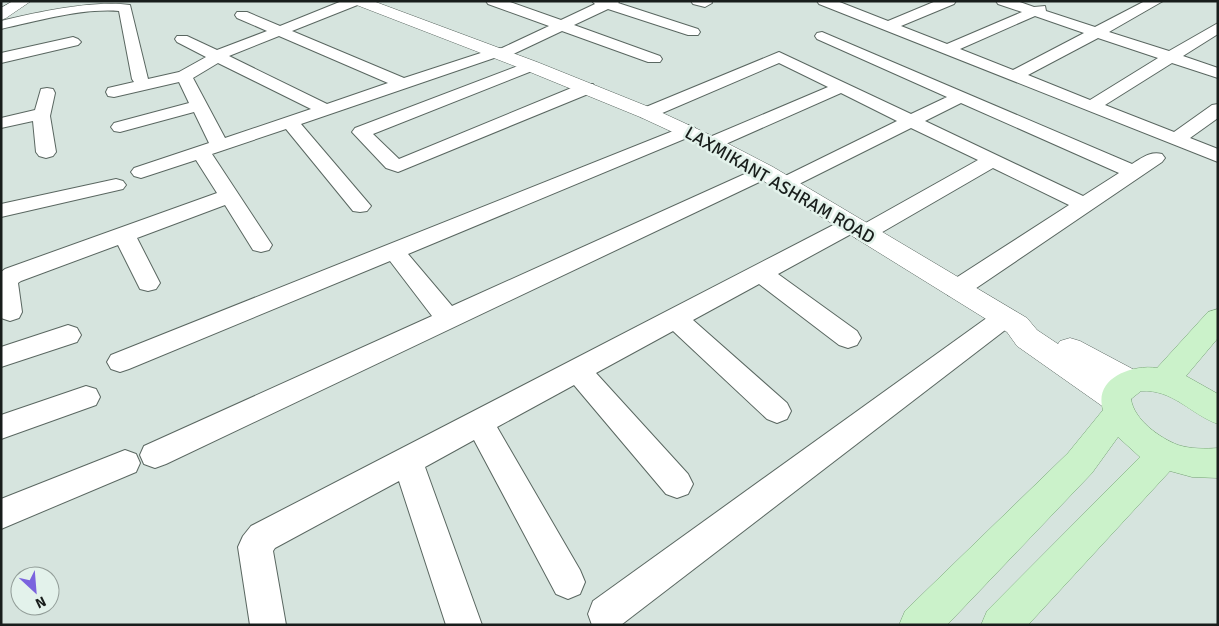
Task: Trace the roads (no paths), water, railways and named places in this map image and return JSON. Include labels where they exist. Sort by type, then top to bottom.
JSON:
[{"type":"main road","points":[[1164,382],[1218,319]]},
{"type":"main road","points":[[918,625],[1080,463],[1122,398],[1146,379],[1184,388],[1204,399],[1218,411]]},
{"type":"main road","points":[[1122,398],[1129,427],[1144,442],[1164,454],[1186,462],[1206,465],[1218,463]]},
{"type":"main road","points":[[1001,625],[1164,454]]},
{"type":"street","points":[[1,15],[24,1]]},
{"type":"street","points":[[493,1],[654,59]]},
{"type":"street","points":[[888,26],[949,1]]},
{"type":"street","points":[[1003,1],[1218,73]]},
{"type":"street","points":[[948,49],[1056,1]]},
{"type":"street","points":[[1016,76],[1156,1]]},
{"type":"street","points":[[114,92],[184,76],[216,56],[279,30],[365,2]]},
{"type":"street","name":"LAXMIKANT ASHRAM ROAD","points":[[365,2],[587,88],[712,143],[775,178],[957,289],[1010,322],[1028,338],[1122,398]]},
{"type":"street","points":[[141,172],[500,53],[562,26],[606,2],[693,32]]},
{"type":"street","points":[[836,3],[888,26],[1218,156]]},
{"type":"street","points":[[1,25],[101,6],[120,5],[126,12],[140,79]]},
{"type":"street","points":[[242,15],[404,84]]},
{"type":"street","points":[[1,30],[19,28],[24,53]]},
{"type":"street","points":[[1092,106],[1218,28]]},
{"type":"street","points":[[822,36],[1134,172]]},
{"type":"street","points":[[1200,38],[1218,44]]},
{"type":"street","points":[[182,39],[326,110]]},
{"type":"street","points":[[1,58],[74,42]]},
{"type":"street","points":[[647,113],[776,57],[782,58],[1084,204]]},
{"type":"street","points":[[531,66],[361,132],[393,164],[398,166],[587,88]]},
{"type":"street","points":[[184,76],[198,106],[211,149],[230,196],[262,244]]},
{"type":"street","points":[[712,143],[842,87]]},
{"type":"street","points":[[46,152],[41,114],[47,93]]},
{"type":"street","points":[[155,455],[448,319],[912,121],[961,96]]},
{"type":"street","points":[[120,127],[198,106]]},
{"type":"street","points":[[1177,139],[1218,108]]},
{"type":"street","points":[[1,123],[41,114]]},
{"type":"street","points":[[290,122],[360,206]]},
{"type":"street","points":[[120,362],[688,131]]},
{"type":"street","points":[[957,289],[1155,158]]},
{"type":"street","points":[[268,625],[256,552],[256,547],[263,537],[760,273],[857,229],[993,160]]},
{"type":"street","points":[[1,211],[116,185]]},
{"type":"street","points":[[10,312],[6,281],[8,278],[230,196]]},
{"type":"street","points":[[124,235],[148,283]]},
{"type":"street","points":[[394,251],[448,319]]},
{"type":"street","points":[[760,273],[848,338]]},
{"type":"street","points":[[675,318],[777,411]]},
{"type":"street","points":[[606,614],[1010,322]]},
{"type":"street","points":[[1,357],[68,335]]},
{"type":"street","points":[[577,370],[678,484]]},
{"type":"street","points":[[1,428],[86,397]]},
{"type":"street","points":[[479,422],[568,582]]},
{"type":"street","points":[[407,460],[464,625]]},
{"type":"street","points":[[1,514],[125,463]]}]
